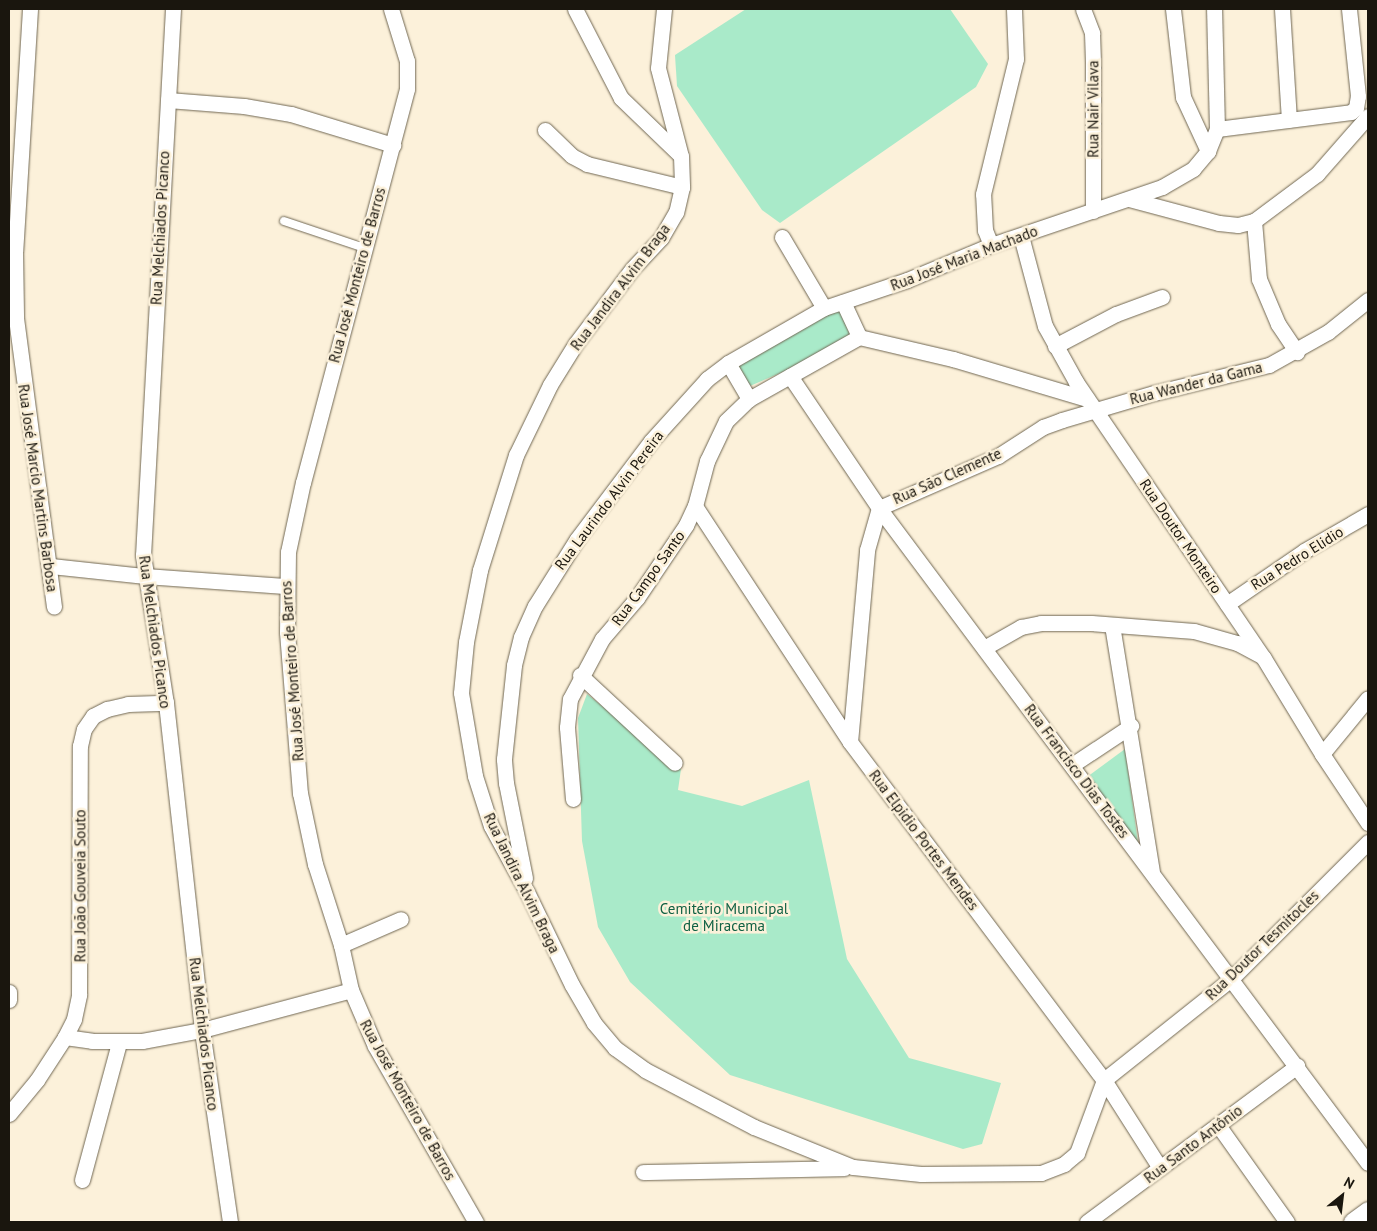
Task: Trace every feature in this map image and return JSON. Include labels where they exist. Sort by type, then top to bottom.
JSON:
[{"type":"street","name":"Rua José Marcio Martins Barbosa","points":[[30,9],[15,251],[16,318],[54,607]]},
{"type":"street","name":"Rua Melchiados Picanco","points":[[173,9],[148,457],[145,576],[166,703],[202,1030],[230,1222]]},
{"type":"street","name":"Rua José Monteiro de Barros","points":[[391,9],[409,76],[393,145],[318,416],[288,552],[285,586],[300,793],[315,864],[341,944],[350,990],[375,1046],[476,1222]]},
{"type":"street","points":[[575,9],[621,98],[681,156]]},
{"type":"street","name":"Rua Jandira Alvim Braga","points":[[664,9],[658,68],[681,156],[682,187],[676,212],[661,238],[597,313],[550,385],[516,455],[480,570],[466,642],[462,693],[466,733],[475,776],[491,826],[528,892],[572,986],[594,1023],[615,1048],[645,1070],[754,1127],[852,1168],[921,1174],[1042,1173],[1064,1164],[1077,1154],[1104,1080]]},
{"type":"street","points":[[991,245],[985,230],[983,194],[1016,59],[1014,9]]},
{"type":"street","name":"Rua Nair Vilava","points":[[1083,9],[1092,33],[1093,211]]},
{"type":"street","points":[[1173,9],[1184,96],[1206,155]]},
{"type":"street","points":[[1206,155],[1216,128],[1214,9]]},
{"type":"street","points":[[1282,9],[1289,120]]},
{"type":"street","points":[[1216,128],[1351,112],[1356,108],[1358,96],[1349,9]]},
{"type":"street","points":[[168,100],[244,106],[292,114],[393,145]]},
{"type":"street","points":[[1129,199],[1219,223],[1238,225],[1254,222],[1317,174],[1368,116]]},
{"type":"street","points":[[545,130],[572,156],[587,164],[682,187]]},
{"type":"street","name":"Rua José Maria Machado","points":[[728,363],[824,308],[991,245],[1162,187],[1184,175],[1206,155]]},
{"type":"street","points":[[1254,222],[1259,279],[1278,324],[1297,352]]},
{"type":"street","name":"Rua Doutor Monteiro","points":[[1021,236],[1045,326],[1055,346],[1091,406],[1263,657],[1322,754],[1368,823]]},
{"type":"street","points":[[782,237],[824,308]]},
{"type":"street","points":[[1055,346],[1116,314],[1162,297]]},
{"type":"street","name":"Rua Wander da Gama","points":[[1091,406],[1250,371],[1297,352],[1368,300]]},
{"type":"street","points":[[843,302],[859,337],[953,359],[1091,406]]},
{"type":"street","name":"Rua Campo Santo","points":[[572,799],[567,727],[570,699],[580,675],[602,639],[675,543],[695,506],[700,481],[716,440],[726,421],[749,399],[859,337]]},
{"type":"street","points":[[728,363],[749,399]]},
{"type":"street","name":"Rua Laurindo Alvin Pereira","points":[[528,892],[506,783],[504,759],[514,666],[521,637],[544,591],[577,539],[652,441],[708,379],[728,363]]},
{"type":"street","name":"Rua Francisco Dias Tostes","points":[[790,376],[879,508],[1368,1163]]},
{"type":"street","name":"Rua São Clemente","points":[[850,742],[867,550],[879,508],[998,456],[1043,427],[1091,406]]},
{"type":"street","name":"Rua Elpidio Portes Mendes","points":[[695,506],[850,742],[1104,1080],[1160,1168]]},
{"type":"street","name":"Rua Pedro Elidio","points":[[1227,604],[1304,551],[1368,514]]},
{"type":"street","points":[[50,566],[145,576],[285,586]]},
{"type":"street","points":[[984,648],[1021,627],[1041,623],[1194,631],[1237,643],[1263,657]]},
{"type":"street","points":[[1112,626],[1131,726],[1152,872]]},
{"type":"street","points":[[580,675],[675,763]]},
{"type":"street","points":[[1322,754],[1368,698]]},
{"type":"street","name":"Rua João Gouveia Souto","points":[[9,1114],[37,1080],[65,1037],[74,1019],[79,995],[80,746],[84,729],[93,716],[107,709],[128,704],[166,703]]},
{"type":"street","points":[[1072,765],[1131,726]]},
{"type":"street","name":"Rua Doutor Tesmitocles","points":[[1104,1080],[1231,979],[1368,842]]},
{"type":"street","points":[[341,944],[401,920]]},
{"type":"street","points":[[65,1037],[119,1043],[202,1030],[350,990]]},
{"type":"street","points":[[9,992],[9,1000]]},
{"type":"street","points":[[82,1180],[119,1043]]},
{"type":"street","name":"Rua Santo Antônio","points":[[1087,1222],[1297,1066]]},
{"type":"street","points":[[1218,1125],[1287,1222]]},
{"type":"street","points":[[643,1172],[852,1168]]},
{"type":"street","points":[[1354,1222],[1368,1211]]},
{"type":"lane","points":[[284,221],[364,248]]},
{"type":"green space","points":[[746,9],[950,9],[988,64],[976,87],[780,223],[762,210],[677,86],[675,55]]},
{"type":"green space","points":[[839,309],[853,342],[742,389],[728,356]]},
{"type":"green space","name":"Cemitério Municipal de Miracema","points":[[587,694],[681,769],[678,790],[742,806],[809,780],[847,959],[909,1058],[1001,1083],[982,1144],[963,1149],[730,1075],[630,982],[598,927],[582,841],[578,718]]},
{"type":"green space","points":[[1125,749],[1138,843],[1087,777]]}]
